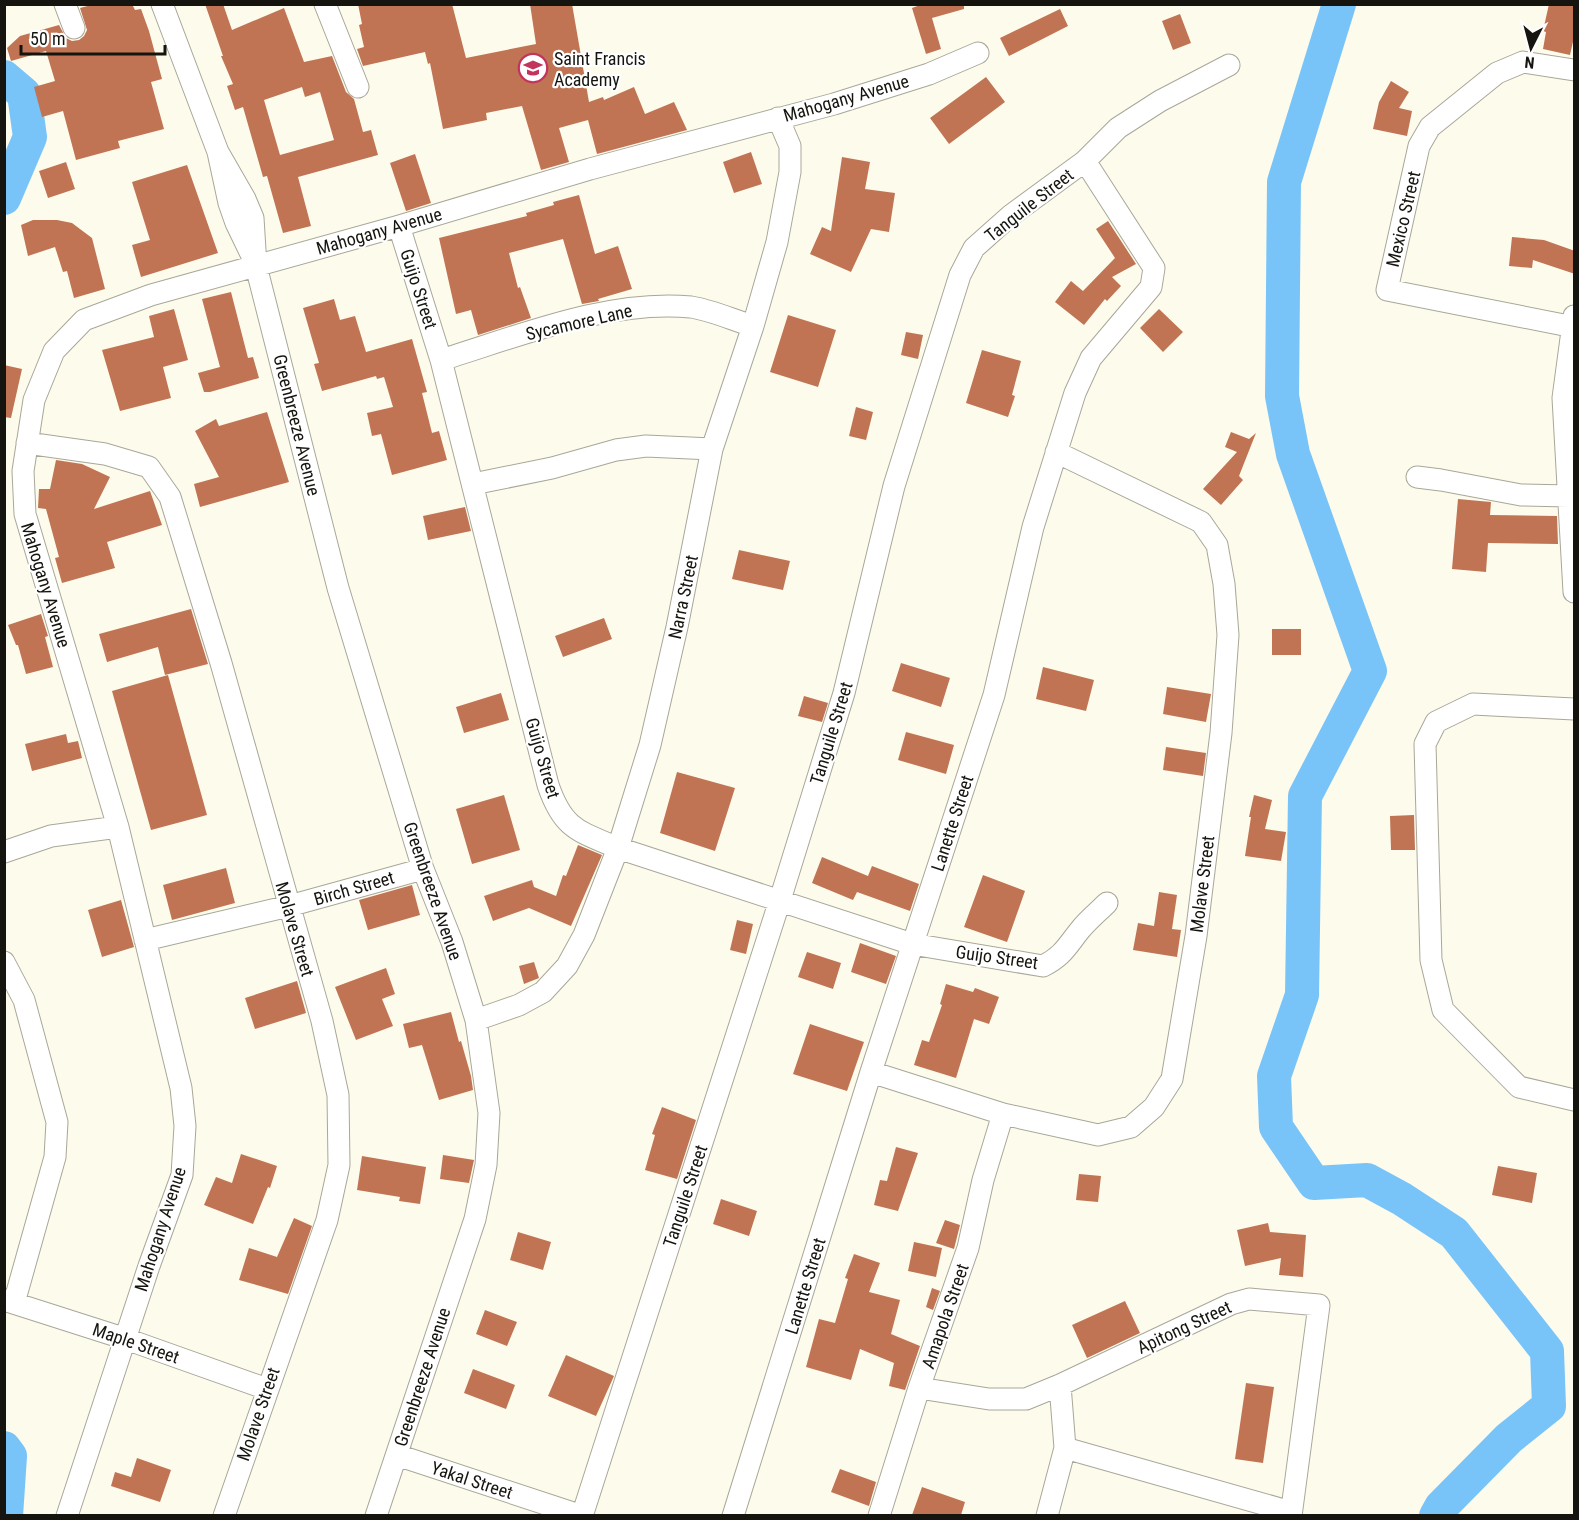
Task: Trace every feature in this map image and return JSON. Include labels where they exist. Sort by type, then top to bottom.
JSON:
[{"type":"street","points":[[65,4],[74,28]]},
{"type":"street","name":"Greenbreeze Avenue","points":[[162,4],[218,153],[236,223],[256,266],[338,588],[423,869],[452,942],[476,1020],[489,1113],[486,1165],[475,1219],[376,1515]]},
{"type":"street","points":[[325,4],[358,87]]},
{"type":"street","name":"Mahogany Avenue","points":[[67,1515],[149,1266],[182,1175],[185,1126],[181,1088],[118,827],[25,514],[23,471],[34,400],[54,351],[84,320],[151,295],[590,169],[834,104],[929,74],[978,53]]},
{"type":"street","name":"Mexico Street","points":[[1574,323],[1387,290],[1419,146],[1430,126],[1497,73],[1523,62],[1575,70]]},
{"type":"street","name":"Tanguile Street","points":[[582,1515],[780,900],[844,693],[894,486],[960,275],[974,248],[1010,216],[1085,161],[1118,128],[1160,101],[1229,65]]},
{"type":"street","name":"Narra Street","points":[[476,1020],[519,1005],[543,992],[567,966],[584,935],[618,848],[650,745],[677,627],[712,449],[753,326],[777,242],[790,172],[790,146],[778,118]]},
{"type":"street","name":"Lanette Street","points":[[733,1515],[871,1072],[994,695],[1033,527],[1076,393],[1091,358],[1151,288],[1154,280],[1154,268],[1085,161]]},
{"type":"street","name":"Guijo Street","points":[[399,225],[441,360],[548,785],[562,817],[573,828],[618,848],[912,944],[1043,966],[1056,960],[1080,929],[1107,903]]},
{"type":"street","name":"Sycamore Lane","points":[[441,360],[545,327],[643,307],[693,308],[753,326]]},
{"type":"street","points":[[1574,323],[1563,398],[1570,458],[1568,496],[1575,592]]},
{"type":"street","name":"Molave Street","points":[[27,443],[105,454],[149,467],[170,497],[221,663],[322,1022],[338,1095],[339,1165],[327,1220],[224,1515]]},
{"type":"street","points":[[473,484],[552,468],[616,450],[646,446],[712,449]]},
{"type":"street","name":"Molave Street","points":[[871,1072],[1003,1114],[1098,1135],[1131,1127],[1154,1107],[1172,1079],[1196,936],[1221,722],[1228,635],[1224,584],[1217,545],[1201,522],[1056,452]]},
{"type":"street","points":[[1417,477],[1521,495],[1568,496]]},
{"type":"street","points":[[1575,709],[1473,704],[1436,722],[1425,744],[1431,960],[1443,1010],[1519,1087],[1575,1100]]},
{"type":"street","points":[[4,852],[51,836],[118,827]]},
{"type":"street","name":"Birch Street","points":[[146,940],[289,906],[423,869]]},
{"type":"street","points":[[4,962],[24,1000],[57,1122],[55,1157],[9,1302]]},
{"type":"street","name":"Amapola Street","points":[[879,1515],[919,1388],[968,1248],[983,1180],[1003,1114]]},
{"type":"street","name":"Apitong Street","points":[[919,1388],[989,1399],[1026,1399],[1231,1304],[1249,1299],[1319,1305],[1291,1514]]},
{"type":"street","name":"Maple Street","points":[[9,1302],[126,1339],[267,1389]]},
{"type":"street","points":[[1047,1515],[1065,1448],[1060,1385]]},
{"type":"street","points":[[1065,1448],[1291,1514]]},
{"type":"street","name":"Yakal Street","points":[[397,1455],[582,1515]]},
{"type":"building","points":[[95,4],[132,4],[135,10],[141,9],[162,79],[151,82],[164,129],[118,141],[120,148],[76,160],[63,111],[42,117],[34,87],[55,81],[46,51],[11,61],[7,48],[20,36],[59,25],[66,38],[72,41],[79,40],[87,30],[80,8]]},
{"type":"building","points":[[205,4],[223,4],[232,30],[284,8],[304,62],[332,56],[346,92],[354,99],[363,132],[371,130],[378,155],[298,177],[311,226],[283,233],[267,176],[263,177],[243,107],[235,110],[227,86],[233,84],[221,56],[223,56]],"holes":[[[302,87],[305,97],[320,92],[334,140],[280,155],[264,100]]]},
{"type":"building","points":[[358,4],[452,4],[466,58],[536,44],[530,4],[572,4],[589,102],[603,97],[604,100],[634,87],[645,114],[674,102],[687,130],[597,154],[588,120],[559,128],[569,162],[541,170],[522,106],[486,113],[487,120],[443,129],[430,63],[428,64],[425,52],[363,66],[357,49],[364,47],[359,25],[362,24]]},
{"type":"building","points":[[923,4],[964,4],[964,9],[932,18],[941,49],[926,54],[912,8]]},
{"type":"building","points":[[1549,4],[1575,4],[1575,33],[1570,55],[1543,49],[1546,32],[1543,31]]},
{"type":"building","points":[[1060,9],[1068,26],[1009,56],[1000,38]]},
{"type":"building","points":[[1180,14],[1191,43],[1173,50],[1162,21]]},
{"type":"building","points":[[986,77],[1005,102],[949,144],[930,118]]},
{"type":"building","points":[[1391,81],[1409,92],[1399,108],[1412,111],[1407,136],[1373,129],[1379,102]]},
{"type":"building","points":[[751,152],[762,184],[734,193],[723,162]]},
{"type":"building","points":[[415,154],[431,203],[406,211],[390,163]]},
{"type":"building","points":[[842,157],[870,162],[865,189],[895,193],[889,232],[871,229],[851,272],[810,254],[822,227],[831,231]]},
{"type":"building","points":[[66,162],[75,189],[48,198],[39,171]]},
{"type":"building","points":[[187,165],[218,253],[141,277],[132,245],[150,240],[132,182]]},
{"type":"building","points":[[579,195],[595,254],[618,246],[632,289],[598,299],[599,301],[582,304],[563,239],[509,253],[518,288],[520,287],[531,318],[478,335],[471,310],[456,314],[439,238],[527,216],[526,213],[554,205],[553,202]]},
{"type":"building","points":[[33,220],[57,220],[72,223],[92,238],[105,289],[74,298],[67,271],[63,272],[55,247],[28,256],[21,225]]},
{"type":"building","points":[[1108,221],[1136,264],[1112,277],[1121,286],[1107,301],[1105,299],[1084,325],[1055,302],[1071,281],[1083,291],[1115,258],[1096,229]]},
{"type":"building","points":[[1512,237],[1544,240],[1575,251],[1575,274],[1533,260],[1532,268],[1509,266]]},
{"type":"building","points":[[231,292],[248,358],[253,357],[259,378],[204,392],[198,373],[220,367],[202,299]]},
{"type":"building","points":[[334,299],[340,320],[355,316],[366,352],[412,339],[427,392],[422,393],[432,433],[439,431],[447,460],[392,475],[381,434],[372,436],[367,413],[393,407],[384,377],[377,379],[376,376],[322,391],[314,364],[319,363],[303,308]]},
{"type":"building","points":[[174,309],[188,360],[163,367],[171,398],[120,411],[102,350],[154,337],[149,316]]},
{"type":"building","points":[[1159,309],[1183,332],[1163,352],[1140,328]]},
{"type":"building","points":[[788,315],[836,330],[818,387],[770,372]]},
{"type":"building","points":[[906,332],[923,335],[918,359],[901,355]]},
{"type":"building","points":[[982,350],[1021,361],[1012,395],[1015,396],[1008,417],[966,403]]},
{"type":"building","points":[[4,365],[22,369],[11,418],[4,417]]},
{"type":"building","points":[[856,407],[873,412],[866,440],[849,436]]},
{"type":"building","points":[[267,412],[289,482],[200,507],[194,484],[219,477],[195,431],[216,419],[219,426]]},
{"type":"building","points":[[1231,432],[1249,439],[1256,433],[1239,476],[1243,480],[1221,505],[1203,489],[1237,452],[1225,447]]},
{"type":"building","points":[[56,460],[82,464],[110,477],[94,509],[150,491],[162,525],[107,542],[115,568],[62,583],[55,558],[59,557],[46,509],[38,508],[39,489],[50,489]]},
{"type":"building","points":[[1458,499],[1491,502],[1490,515],[1557,516],[1558,544],[1488,543],[1486,572],[1452,569]]},
{"type":"building","points":[[465,507],[471,531],[428,540],[423,516]]},
{"type":"building","points":[[739,550],[790,561],[783,590],[732,579]]},
{"type":"building","points":[[191,609],[208,664],[165,675],[158,647],[107,662],[99,634]]},
{"type":"building","points":[[41,614],[48,636],[45,637],[53,667],[26,674],[18,645],[8,625]]},
{"type":"building","points":[[604,618],[612,639],[563,657],[555,636]]},
{"type":"building","points":[[1272,629],[1301,629],[1301,655],[1272,655]]},
{"type":"building","points":[[901,663],[950,678],[941,707],[892,691]]},
{"type":"building","points":[[1043,667],[1094,680],[1086,711],[1036,699]]},
{"type":"building","points":[[168,675],[207,815],[151,830],[112,691]]},
{"type":"building","points":[[1167,687],[1211,694],[1206,722],[1163,714]]},
{"type":"building","points":[[501,693],[509,720],[464,733],[456,707]]},
{"type":"building","points":[[804,696],[828,703],[822,722],[798,716]]},
{"type":"building","points":[[906,732],[954,745],[946,774],[898,760]]},
{"type":"building","points":[[66,734],[68,743],[78,741],[82,758],[32,771],[25,744]]},
{"type":"building","points":[[1166,747],[1206,753],[1203,776],[1163,770]]},
{"type":"building","points":[[677,772],[735,788],[715,851],[660,833]]},
{"type":"building","points":[[504,795],[520,850],[472,864],[456,809]]},
{"type":"building","points":[[1254,795],[1272,800],[1265,829],[1286,832],[1281,861],[1245,856]]},
{"type":"building","points":[[1414,815],[1415,850],[1391,850],[1390,816]]},
{"type":"building","points":[[578,845],[602,855],[571,926],[529,908],[493,921],[484,896],[532,880],[534,887],[556,896],[563,875],[566,876]]},
{"type":"building","points":[[822,857],[868,876],[872,866],[919,884],[910,911],[857,892],[853,900],[812,883]]},
{"type":"building","points":[[226,868],[235,903],[172,920],[163,885]]},
{"type":"building","points":[[983,875],[1025,891],[1007,942],[964,927]]},
{"type":"building","points":[[412,885],[420,915],[368,930],[359,900]]},
{"type":"building","points":[[1159,892],[1177,895],[1172,929],[1181,930],[1177,957],[1133,950],[1138,923],[1154,926]]},
{"type":"building","points":[[121,900],[134,947],[102,957],[88,910]]},
{"type":"building","points":[[737,920],[753,924],[746,954],[730,950]]},
{"type":"building","points":[[860,943],[896,956],[886,984],[851,972]]},
{"type":"building","points":[[807,952],[841,963],[833,989],[798,977]]},
{"type":"building","points":[[534,962],[539,978],[524,984],[519,966]]},
{"type":"building","points":[[386,968],[395,994],[382,999],[393,1026],[356,1040],[335,987]]},
{"type":"building","points":[[297,981],[306,1013],[255,1029],[245,998]]},
{"type":"building","points":[[946,984],[973,992],[975,988],[999,997],[989,1024],[974,1019],[956,1078],[914,1065],[922,1040],[929,1042],[942,1005],[940,1004]]},
{"type":"building","points":[[451,1012],[471,1076],[473,1090],[439,1100],[422,1045],[409,1048],[403,1024]]},
{"type":"building","points":[[810,1024],[864,1042],[847,1091],[793,1074]]},
{"type":"building","points":[[662,1107],[696,1120],[677,1179],[645,1170],[655,1135],[652,1134]]},
{"type":"building","points":[[896,1147],[918,1153],[898,1211],[874,1205],[880,1180],[887,1181]]},
{"type":"building","points":[[241,1154],[277,1166],[270,1188],[268,1187],[253,1224],[204,1205],[216,1177],[232,1183]]},
{"type":"building","points":[[443,1155],[474,1160],[469,1183],[440,1179]]},
{"type":"building","points":[[362,1156],[426,1167],[420,1204],[399,1201],[400,1197],[357,1190]]},
{"type":"building","points":[[1498,1166],[1537,1173],[1532,1203],[1492,1195]]},
{"type":"building","points":[[1079,1174],[1101,1176],[1098,1202],[1076,1200]]},
{"type":"building","points":[[721,1199],[757,1211],[749,1236],[713,1224]]},
{"type":"building","points":[[294,1218],[312,1226],[288,1294],[239,1280],[249,1248],[277,1257]]},
{"type":"building","points":[[945,1220],[960,1225],[954,1249],[936,1243]]},
{"type":"building","points":[[1268,1223],[1270,1232],[1306,1235],[1303,1277],[1279,1275],[1281,1258],[1245,1266],[1237,1230]]},
{"type":"building","points":[[518,1232],[551,1242],[543,1270],[510,1260]]},
{"type":"building","points":[[914,1242],[942,1248],[936,1277],[908,1271]]},
{"type":"building","points":[[854,1254],[880,1263],[869,1292],[900,1300],[891,1334],[920,1346],[905,1390],[889,1386],[894,1363],[860,1349],[851,1380],[806,1367],[819,1319],[835,1323],[848,1279],[845,1278]]},
{"type":"building","points":[[932,1288],[940,1291],[933,1310],[926,1307]]},
{"type":"building","points":[[1125,1301],[1140,1333],[1087,1358],[1072,1325]]},
{"type":"building","points":[[485,1310],[517,1322],[507,1346],[476,1334]]},
{"type":"building","points":[[566,1355],[614,1376],[596,1416],[548,1396]]},
{"type":"building","points":[[473,1369],[515,1385],[506,1409],[464,1393]]},
{"type":"building","points":[[1246,1383],[1274,1387],[1263,1463],[1235,1459]]},
{"type":"building","points":[[137,1458],[171,1470],[160,1502],[111,1486],[115,1472],[131,1477]]},
{"type":"building","points":[[840,1469],[876,1482],[869,1506],[831,1492]]},
{"type":"building","points":[[922,1487],[965,1502],[961,1515],[912,1515]]},
{"type":"waterway","points":[[1339,4],[1284,182],[1282,396],[1293,454],[1370,671],[1305,796],[1302,995],[1274,1076],[1276,1127],[1314,1183],[1367,1180],[1402,1199],[1454,1233],[1547,1351],[1549,1406],[1509,1438],[1441,1507],[1436,1516]]},
{"type":"waterway","points":[[4,77],[24,94],[30,137],[4,198]]},
{"type":"waterway","points":[[4,1448],[10,1456],[6,1516]]},
{"type":"place","name":"Saint Francis Academy","points":[[533,68]]}]
